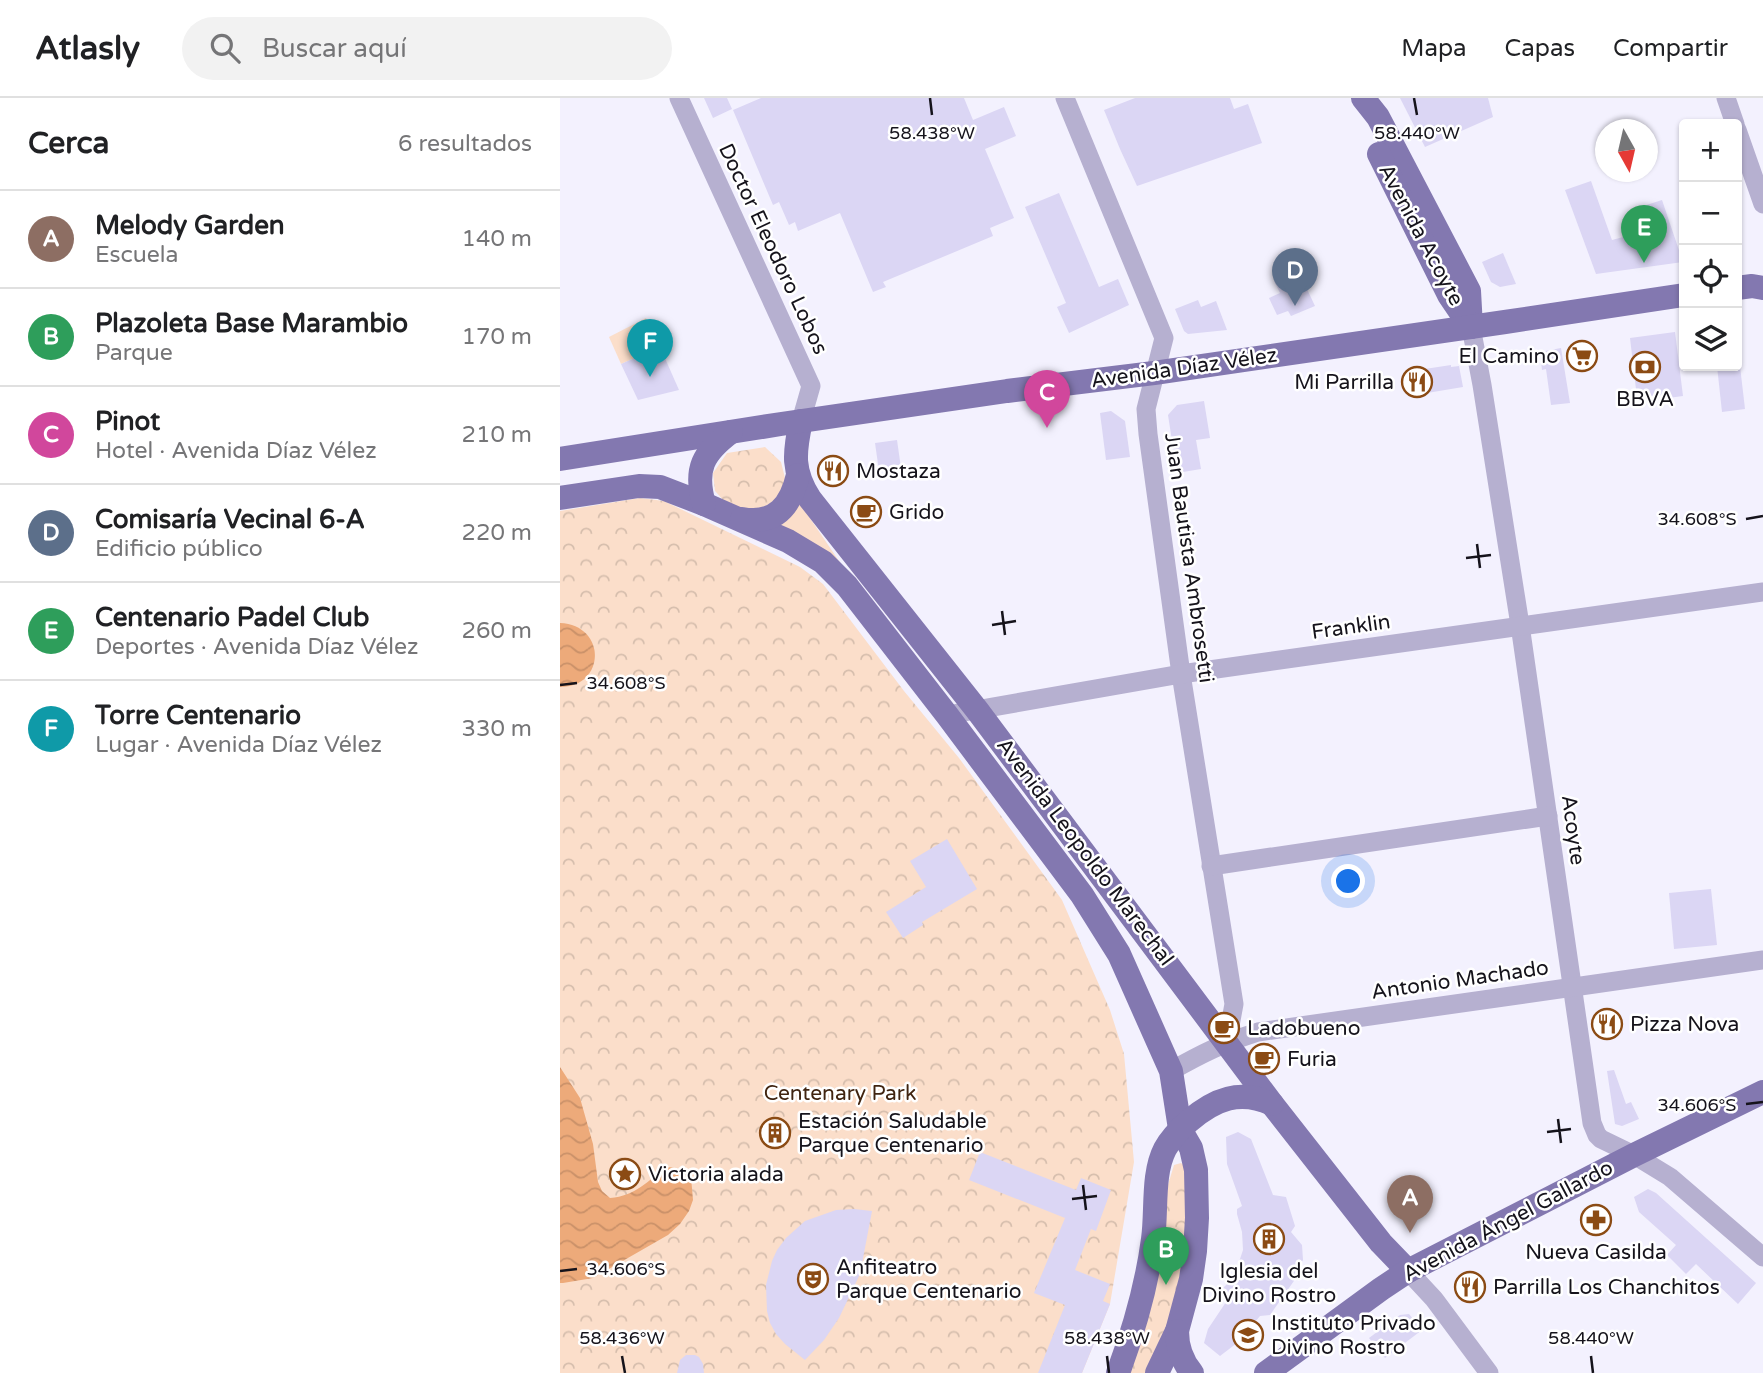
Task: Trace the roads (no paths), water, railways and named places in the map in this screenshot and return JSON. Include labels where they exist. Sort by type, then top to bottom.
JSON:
[{"type":"main road","name":"Avenida Acoyte","points":[[1361,98],[1363,123],[1449,295],[1471,327]]},
{"type":"main road","points":[[1742,287],[1763,288]]},
{"type":"main road","name":"Avenida Díaz Vélez","points":[[560,459],[1007,391],[1154,373],[1679,296]]},
{"type":"main road","name":"Avenida Leopoldo Marechal","points":[[802,421],[795,447],[798,475],[820,513],[977,710],[1272,1104],[1381,1243],[1408,1271]]},
{"type":"main road","points":[[704,504],[699,483],[702,464],[712,448],[731,432]]},
{"type":"main road","points":[[731,517],[767,519],[788,502],[798,475]]},
{"type":"main road","points":[[562,496],[651,486],[668,489],[704,504]]},
{"type":"main road","name":"Avenida Leopoldo Marechal","points":[[704,504],[788,541],[823,562],[840,578],[947,715],[1096,916],[1119,954],[1171,1071],[1180,1129],[1192,1148],[1196,1170],[1197,1218],[1191,1279],[1177,1331],[1157,1373]]},
{"type":"main road","name":"Avenida Ángel Gallardo","points":[[1266,1373],[1408,1271],[1763,1092]]},
{"type":"main road","points":[[1118,1373],[1138,1310],[1153,1239],[1158,1168],[1165,1148],[1180,1129],[1205,1108],[1228,1098],[1259,1098],[1272,1104]]},
{"type":"main road","points":[[1177,1331],[1181,1356],[1192,1373]]},
{"type":"street","name":"Doctor Eleodoro Lobos","points":[[679,98],[811,386],[802,421]]},
{"type":"street","name":"Juan Bautista Ambrosetti","points":[[1065,98],[1164,338],[1146,409],[1148,434],[1181,674],[1234,1004],[1227,1042]]},
{"type":"street","points":[[1726,98],[1733,119]]},
{"type":"street","points":[[1742,144],[1762,200]]},
{"type":"street","name":"Acoyte","points":[[1471,327],[1481,374],[1520,625],[1592,1123],[1601,1139],[1670,1177],[1763,1257]]},
{"type":"street","name":"Franklin","points":[[947,715],[1181,674],[1763,592]]},
{"type":"street","points":[[1211,866],[1548,816]]},
{"type":"street","name":"Antonio Machado","points":[[1171,1071],[1201,1053],[1258,1032],[1763,960]]},
{"type":"street","points":[[1408,1271],[1434,1298],[1489,1373]]},
{"type":"water","points":[[560,623],[575,626],[586,634],[593,644],[595,656],[593,667],[586,677],[575,684],[560,687]]},
{"type":"water","points":[[560,1067],[580,1098],[602,1191],[610,1198],[619,1197],[641,1187],[667,1167],[678,1168],[691,1177],[693,1200],[680,1224],[668,1235],[593,1278],[563,1283],[560,1283]]},
{"type":"place","name":"Centenario Padel Club","points":[[1644,263]]},
{"type":"place","name":"Comisaría Vecinal 6-A","points":[[1295,306]]},
{"type":"place","name":"El Camino","points":[[1582,356]]},
{"type":"place","name":"BBVA","points":[[1645,367]]},
{"type":"place","name":"Torre Centenario","points":[[650,377]]},
{"type":"place","name":"Mi Parrilla","points":[[1417,382]]},
{"type":"place","name":"Pinot","points":[[1047,428]]},
{"type":"place","name":"Mostaza","points":[[833,471]]},
{"type":"place","name":"Grido","points":[[866,512]]},
{"type":"place","name":"Pizza Nova","points":[[1607,1024]]},
{"type":"place","name":"Ladobueno","points":[[1224,1028]]},
{"type":"place","name":"Furia","points":[[1264,1059]]},
{"type":"place","name":"Estación Saludable Parque Centenario","points":[[775,1133]]},
{"type":"place","name":"Victoria alada","points":[[625,1174]]},
{"type":"place","name":"Nueva Casilda","points":[[1596,1220]]},
{"type":"place","name":"Melody Garden","points":[[1410,1233]]},
{"type":"place","name":"Iglesia del Divino Rostro","points":[[1269,1239]]},
{"type":"place","name":"Anfiteatro Parque Centenario","points":[[813,1279]]},
{"type":"place","name":"Plazoleta Base Marambio","points":[[1166,1285]]},
{"type":"place","name":"Parrilla Los Chanchitos","points":[[1470,1287]]},
{"type":"place","name":"Instituto Privado Divino Rostro","points":[[1248,1335]]},
{"type":"park label","name":"Centenary Park","points":[[840,1093]]}]
